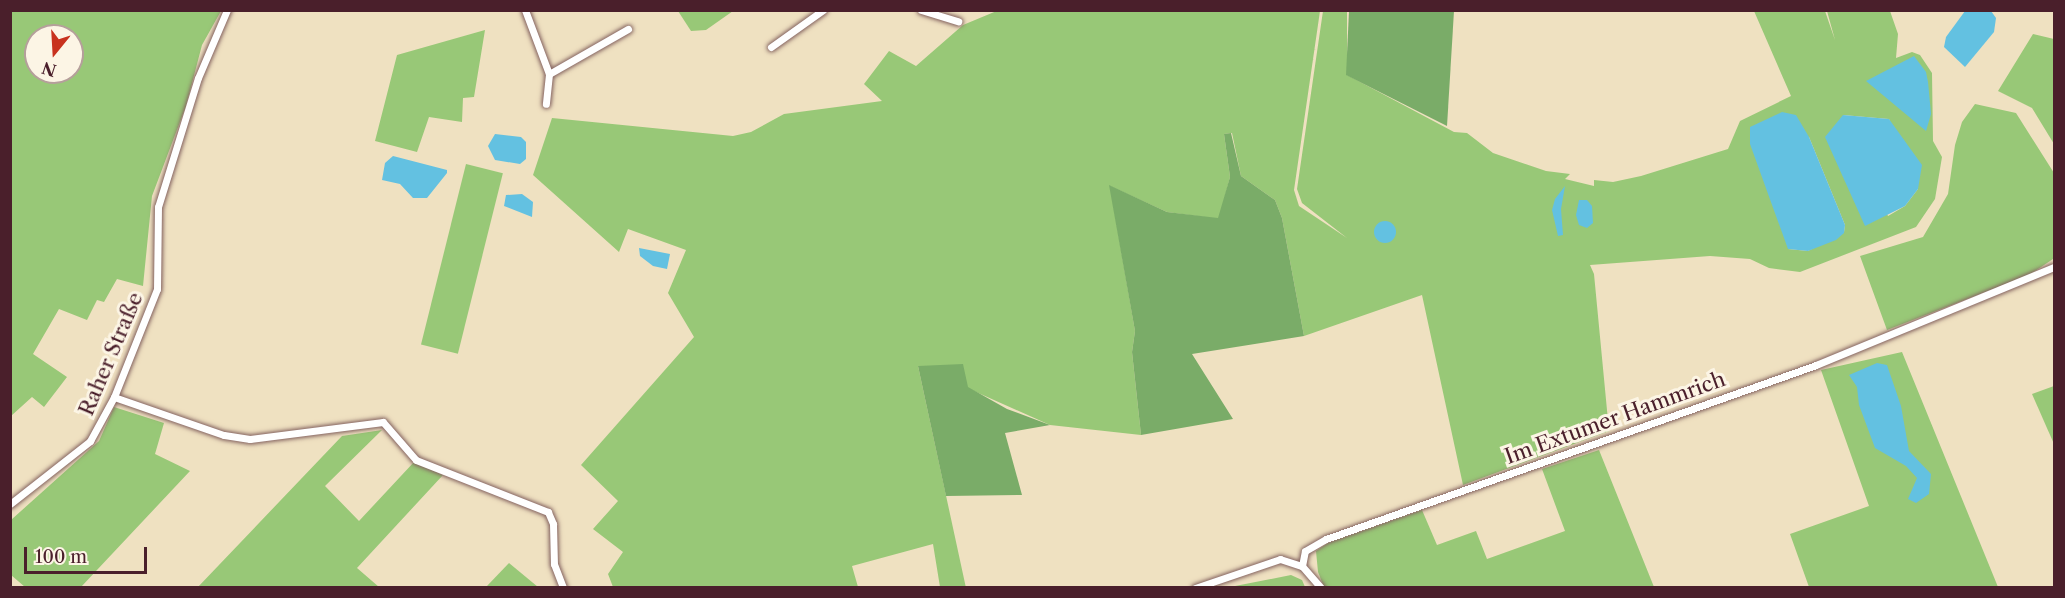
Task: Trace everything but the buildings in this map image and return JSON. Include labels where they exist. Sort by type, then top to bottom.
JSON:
[{"type":"street","name":"Raher Straße","points":[[10,504],[90,441],[114,397],[157,289],[158,207],[198,78],[227,10]]},
{"type":"street","points":[[525,10],[549,74],[546,104]]},
{"type":"street","points":[[771,47],[823,10]]},
{"type":"street","points":[[921,10],[958,21]]},
{"type":"street","points":[[549,74],[628,29]]},
{"type":"street","name":"Im Extumer Hammrich","points":[[1302,566],[1305,551],[1326,539],[1816,365],[2055,267]]},
{"type":"street","points":[[114,397],[224,435],[250,439],[383,422],[416,460],[548,512],[553,524],[554,564],[563,588]]},
{"type":"street","points":[[1195,588],[1280,559],[1302,566],[1321,588]]},
{"type":"green space","points":[[11,10],[221,11],[202,45],[186,106],[152,196],[143,286],[117,279],[104,302],[97,300],[87,320],[59,309],[33,354],[67,377],[44,407],[32,397],[11,416]]},
{"type":"green space","points":[[999,10],[1320,11],[1294,190],[1299,206],[1347,238],[1302,203],[1297,189],[1323,11],[1347,11],[1347,75],[1454,132],[1467,133],[1493,153],[1546,171],[1570,174],[1565,179],[1594,186],[1594,180],[1613,182],[1641,176],[1728,149],[1740,121],[1791,96],[1754,11],[1825,11],[1835,40],[1827,11],[1890,11],[1898,34],[1896,58],[1912,52],[1920,55],[1932,73],[1933,141],[1942,157],[1935,199],[1916,227],[1800,272],[1769,268],[1750,259],[1710,256],[1590,265],[1594,274],[1609,431],[1463,485],[1422,295],[1304,336],[1282,218],[1275,200],[1241,176],[1232,133],[1224,134],[1230,177],[1219,219],[1167,212],[1110,186],[1135,331],[1132,352],[1141,435],[1050,425],[918,366],[966,588],[940,587],[933,544],[852,566],[858,587],[613,587],[608,574],[623,552],[593,529],[618,501],[581,465],[694,337],[668,293],[686,250],[628,229],[619,252],[533,175],[552,118],[733,136],[751,132],[784,114],[882,101],[864,84],[889,51],[916,66],[963,25]],"holes":[[[1843,115],[1889,119],[1918,189],[1905,206],[1888,216]],[[1809,137],[1845,225],[1844,232],[1808,251],[1788,249]]]},
{"type":"green space","points":[[678,11],[733,11],[706,30],[691,31]]},
{"type":"green space","points":[[1349,11],[1454,11],[1447,126],[1346,75]]},
{"type":"green space","points":[[485,30],[474,97],[463,98],[462,122],[429,117],[417,152],[375,141],[397,55]]},
{"type":"green space","points":[[2033,34],[2054,39],[2054,144],[2032,108],[1998,91]]},
{"type":"green space","points":[[1975,104],[2016,113],[2054,173],[2053,259],[2029,275],[1887,330],[1860,256],[1923,237],[1948,194],[1955,145],[1962,122]]},
{"type":"green space","points":[[1231,133],[1241,176],[1275,200],[1282,218],[1304,336],[1192,354],[1233,419],[1141,435],[1132,352],[1135,331],[1109,185],[1167,212],[1218,218],[1230,177],[1224,134]]},
{"type":"green space","points":[[466,164],[503,173],[458,354],[421,344]]},
{"type":"green space","points":[[1902,352],[1998,587],[1809,587],[1790,534],[1869,506],[1821,370]]},
{"type":"green space","points":[[963,364],[968,387],[1007,409],[1050,425],[1005,433],[1022,495],[946,496],[918,366]]},
{"type":"green space","points":[[2054,386],[2054,444],[2032,394]]},
{"type":"green space","points":[[114,407],[164,423],[155,454],[190,471],[81,587],[25,587],[11,575],[11,520],[99,441]]},
{"type":"green space","points":[[382,430],[325,486],[359,521],[414,462],[443,475],[357,568],[379,587],[197,588],[342,436]]},
{"type":"green space","points":[[1599,450],[1654,587],[1324,587],[1318,572],[1316,551],[1328,543],[1422,510],[1437,545],[1476,531],[1487,559],[1565,531],[1542,469]]},
{"type":"green space","points":[[509,563],[538,587],[486,587]]},
{"type":"green space","points":[[1291,575],[1302,580],[1305,587],[1230,587]]},
{"type":"water","points":[[1965,11],[1991,11],[1996,18],[1994,32],[1965,67],[1944,47],[1946,37]]},
{"type":"water","points":[[1914,56],[1926,72],[1928,82],[1931,114],[1926,131],[1866,81]]},
{"type":"water","points":[[1782,112],[1796,115],[1809,137],[1845,225],[1844,233],[1836,240],[1808,251],[1788,249],[1750,144],[1750,127]]},
{"type":"water","points":[[1843,115],[1889,119],[1922,165],[1918,189],[1905,206],[1865,226],[1825,137]]},
{"type":"water","points":[[495,134],[521,137],[526,142],[526,159],[520,164],[495,160],[488,146]]},
{"type":"water","points":[[393,156],[447,170],[447,173],[427,198],[413,198],[400,184],[382,180],[385,163]]},
{"type":"water","points":[[1565,186],[1561,209],[1563,235],[1558,236],[1552,210],[1555,199]]},
{"type":"water","points":[[522,194],[533,202],[532,217],[504,206],[506,195]]},
{"type":"water","points":[[1579,200],[1587,200],[1592,206],[1593,223],[1587,228],[1579,225],[1576,215]]},
{"type":"water","points":[[1385,221],[1393,224],[1396,232],[1393,240],[1385,243],[1377,240],[1374,232],[1377,224]]},
{"type":"water","points":[[639,248],[670,254],[667,269],[653,266],[640,256]]},
{"type":"water","points":[[1877,363],[1887,365],[1901,406],[1909,451],[1931,474],[1929,494],[1916,503],[1908,499],[1917,478],[1906,466],[1875,448],[1859,405],[1857,387],[1849,375]]}]
